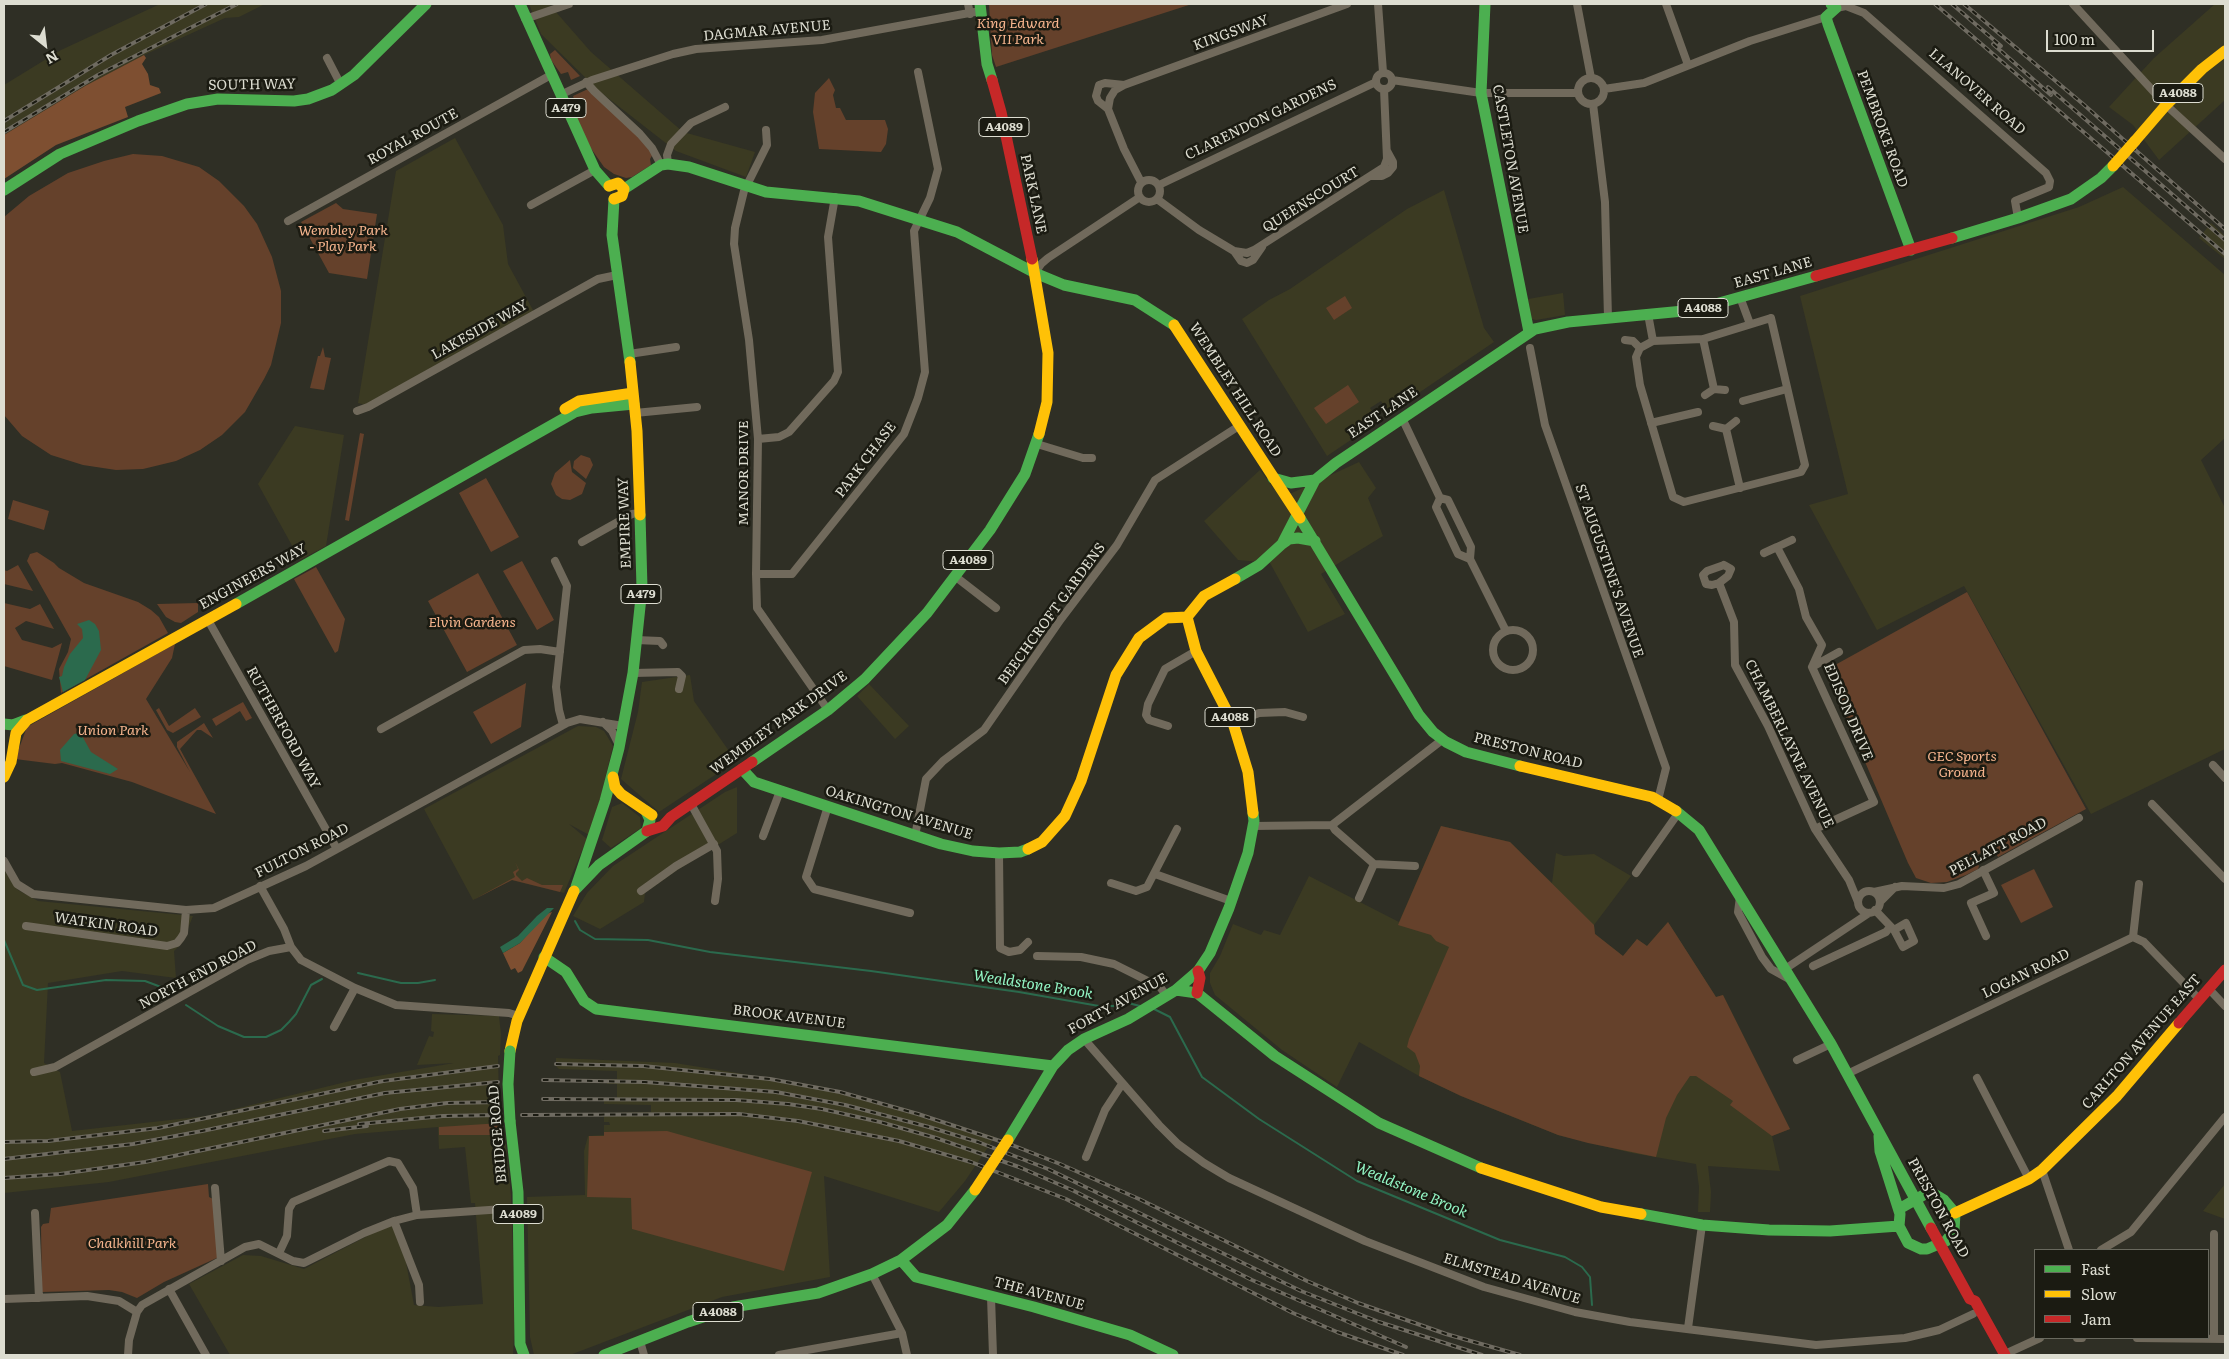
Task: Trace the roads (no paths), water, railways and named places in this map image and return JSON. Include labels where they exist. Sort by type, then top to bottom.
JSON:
[{"type":"street","name":"SOUTH WAY","points":[[4,190],[60,154],[138,121],[171,110],[200,101],[218,99],[308,99],[341,85],[361,69],[426,4]]},
{"type":"street","name":"A479","points":[[520,4],[527,22]]},
{"type":"street","points":[[527,22],[569,4]]},
{"type":"street","name":"PARK LANE","points":[[968,4],[977,10],[987,64],[1001,112],[1035,273]]},
{"type":"street","name":"KINGSWAY","points":[[1141,182],[1124,149],[1108,109],[1098,101],[1096,96],[1099,85],[1105,83],[1124,85],[1347,4]]},
{"type":"street","name":"CASTLETON AVENUE","points":[[1485,4],[1481,94],[1529,332]]},
{"type":"street","points":[[1577,4],[1590,78]]},
{"type":"street","points":[[1666,4],[1688,65]]},
{"type":"street","points":[[2074,4],[2166,105],[2225,159]]},
{"type":"street","points":[[1381,5],[1383,72]]},
{"type":"street","points":[[1604,89],[1644,83],[1750,41],[1826,17],[1833,6]]},
{"type":"street","name":"LLANOVER ROAD","points":[[1833,6],[1846,6],[1864,13],[2046,174],[2050,181],[2049,187],[2015,201],[2018,218]]},
{"type":"street","name":"DAGMAR AVENUE","points":[[560,95],[586,82],[673,54],[696,50],[822,40],[977,10]]},
{"type":"street","name":"PEMBROKE ROAD","points":[[1826,17],[1911,250]]},
{"type":"street","name":"EMPIRE WAY","points":[[527,22],[595,170],[609,186],[608,193],[614,199],[612,235],[634,404],[642,588],[633,673],[620,748],[605,801],[576,888]]},
{"type":"street","name":"EAST LANE","points":[[1296,513],[1314,480],[1336,463],[1529,332],[1548,325],[1694,310],[1911,250],[2018,218],[2071,198],[2096,182],[2113,166],[2166,105],[2202,69],[2225,51]]},
{"type":"street","points":[[327,58],[341,85]]},
{"type":"street","points":[[918,72],[938,169],[930,198],[920,220]]},
{"type":"street","points":[[1383,72],[1377,76],[1376,82],[1378,87],[1384,89],[1390,86],[1392,80]]},
{"type":"street","points":[[1383,72],[1388,74],[1392,80],[1481,94],[1578,93]]},
{"type":"street","name":"ROYAL ROUTE","points":[[288,221],[551,74]]},
{"type":"street","points":[[1590,78],[1599,81],[1604,89],[1602,98],[1593,104],[1584,102],[1578,93],[1580,84],[1590,78]]},
{"type":"street","points":[[586,82],[652,148],[665,165]]},
{"type":"street","name":"CLARENDON GARDENS","points":[[1159,185],[1376,82]]},
{"type":"street","points":[[1108,109],[1114,90],[1124,85]]},
{"type":"street","name":"QUEENSCOURT","points":[[1157,199],[1199,230],[1234,251],[1241,261],[1247,263],[1253,260],[1263,245],[1371,176],[1386,164],[1384,89]]},
{"type":"street","points":[[1593,104],[1605,202],[1608,318]]},
{"type":"street","points":[[614,199],[622,196],[624,189],[665,165],[671,144],[691,123],[725,107]]},
{"type":"street","name":"MANOR DRIVE","points":[[766,130],[767,145],[746,186],[735,228],[734,244],[749,340],[758,439],[757,608],[828,710]]},
{"type":"street","name":"WEMBLEY HILL ROAD","points":[[665,165],[689,167],[766,192],[859,201],[920,220],[974,240],[1035,273],[1064,285],[1135,300],[1176,326],[1296,513]]},
{"type":"street","points":[[531,204],[595,170]]},
{"type":"street","points":[[1153,180],[1159,185],[1160,193],[1157,199],[1149,202],[1140,197],[1138,189],[1141,182],[1153,180]]},
{"type":"street","points":[[609,186],[618,183],[624,189]]},
{"type":"street","points":[[1035,273],[1048,258],[1140,197]]},
{"type":"street","points":[[758,439],[780,437],[789,432],[834,380],[838,372],[828,236],[835,198]]},
{"type":"street","name":"PARK CHASE","points":[[756,574],[792,574],[904,434],[918,398],[925,372],[914,231],[920,220]]},
{"type":"street","name":"WEMBLEY PARK DRIVE","points":[[544,957],[576,888],[587,875],[647,831],[663,826],[671,817],[828,710],[865,679],[896,647],[956,577],[1010,500],[1025,474],[1042,426],[1049,378],[1048,353],[1035,273]]},
{"type":"street","name":"LAKESIDE WAY","points":[[357,411],[386,397],[598,279],[617,274]]},
{"type":"street","points":[[1740,298],[1750,324]]},
{"type":"street","points":[[1648,314],[1653,341]]},
{"type":"street","points":[[1771,318],[1805,465],[1801,472],[1684,502],[1673,497],[1640,385],[1636,357],[1640,348],[1653,341],[1704,339],[1750,324],[1771,318]]},
{"type":"street","points":[[1704,339],[1714,388]]},
{"type":"street","points":[[1624,340],[1633,341],[1640,348]]},
{"type":"street","points":[[629,354],[676,347]]},
{"type":"street","name":"ST AUGUSTINE'S AVENUE","points":[[1530,348],[1545,425],[1666,768],[1658,800]]},
{"type":"street","points":[[1705,395],[1714,388],[1725,390]]},
{"type":"street","points":[[1744,401],[1787,389]]},
{"type":"street","points":[[634,404],[698,407]]},
{"type":"street","name":"ENGINEERS WAY","points":[[27,720],[208,620],[575,412],[592,408],[634,404]]},
{"type":"street","points":[[1651,423],[1698,412]]},
{"type":"street","points":[[1402,418],[1440,498],[1436,507],[1458,554],[1470,559]]},
{"type":"street","points":[[1713,426],[1726,429],[1736,422]]},
{"type":"street","name":"BEECHCROFT GARDENS","points":[[915,836],[926,778],[943,761],[984,730],[1060,619],[1117,545],[1155,480],[1239,426]]},
{"type":"street","points":[[1726,429],[1740,488]]},
{"type":"street","points":[[1037,444],[1083,458],[1092,458]]},
{"type":"street","points":[[1273,478],[1291,484],[1314,480]]},
{"type":"street","points":[[1440,498],[1448,500],[1471,547],[1470,559],[1506,631]]},
{"type":"street","points":[[582,542],[632,514],[640,513]]},
{"type":"street","name":"PRESTON ROAD","points":[[1296,513],[1315,541],[1419,715],[1442,740],[1466,752],[1482,757],[1637,793],[1658,800],[1679,812],[1698,830],[1741,896],[1831,1044],[1970,1299],[1975,1301],[2002,1355]]},
{"type":"street","name":"A4088","points":[[1187,618],[1204,596],[1259,565],[1282,544],[1296,513]]},
{"type":"street","points":[[1282,544],[1290,539],[1298,538],[1315,541]]},
{"type":"street","points":[[1764,553],[1792,540]]},
{"type":"street","name":"EDISON DRIVE","points":[[1777,547],[1799,589],[1806,616],[1822,645],[1812,667],[1874,802],[1816,829]]},
{"type":"street","points":[[555,561],[567,586],[556,687],[563,725]]},
{"type":"street","points":[[956,577],[996,608]]},
{"type":"street","name":"CHAMBERLAYNE AVENUE","points":[[1719,583],[1734,622],[1735,665],[1768,726],[1816,829],[1849,880],[1858,904]]},
{"type":"street","name":"OAKINGTON AVENUE","points":[[742,769],[754,782],[915,836],[973,852],[999,854],[1020,852],[1042,842],[1066,816],[1081,781],[1116,675],[1139,638],[1166,618],[1187,618]]},
{"type":"street","name":"FORTY AVENUE","points":[[604,1355],[688,1322],[733,1307],[818,1293],[872,1274],[902,1260],[948,1225],[975,1190],[1053,1066],[1068,1050],[1084,1039],[1143,1011],[1172,993],[1198,971],[1210,953],[1248,853],[1253,826],[1253,807],[1248,772],[1233,723],[1210,674],[1196,651],[1187,618]]},
{"type":"street","name":"RUTHERFORD WAY","points":[[208,620],[337,849]]},
{"type":"street","points":[[1506,631],[1520,631],[1531,642],[1532,657],[1528,663],[1518,669],[1502,667],[1495,659],[1494,644],[1497,637],[1506,631]]},
{"type":"street","points":[[636,640],[660,641],[663,645]]},
{"type":"street","points":[[381,729],[524,650],[540,649],[560,652]]},
{"type":"street","points":[[1168,726],[1149,720],[1146,715],[1148,704],[1165,669],[1196,651]]},
{"type":"street","points":[[1812,667],[1839,652]]},
{"type":"street","points":[[633,673],[678,672],[682,676],[679,689]]},
{"type":"street","points":[[1233,723],[1259,713],[1285,712],[1303,717]]},
{"type":"street","name":"FULTON ROAD","points":[[4,860],[17,884],[33,894],[186,910],[220,907],[260,886],[306,866],[563,725],[580,719],[623,726]]},
{"type":"street","points":[[4,724],[13,725],[27,720]]},
{"type":"street","points":[[4,777],[11,762],[19,728],[27,720]]},
{"type":"street","points":[[603,722],[615,736],[620,748]]},
{"type":"street","points":[[4,730],[14,744]]},
{"type":"street","points":[[1253,826],[1332,825],[1442,740]]},
{"type":"street","points":[[2212,765],[2225,778]]},
{"type":"street","points":[[612,777],[615,787],[625,797],[657,818],[671,817]]},
{"type":"street","points":[[763,836],[780,792]]},
{"type":"street","points":[[605,801],[615,796],[625,797]]},
{"type":"street","points":[[691,804],[714,844],[718,857],[715,901]]},
{"type":"street","points":[[2152,804],[2225,878]]},
{"type":"street","points":[[828,806],[806,877],[814,889],[910,913]]},
{"type":"street","points":[[646,811],[650,820],[647,831]]},
{"type":"street","points":[[1636,873],[1679,812]]},
{"type":"street","name":"PELLATT ROAD","points":[[1870,891],[1895,887],[1944,888],[1960,884],[2079,818]]},
{"type":"street","points":[[1332,825],[1334,830],[1374,864],[1415,866]]},
{"type":"street","points":[[1111,883],[1136,891],[1147,887],[1177,829]]},
{"type":"street","points":[[591,841],[603,855],[614,854]]},
{"type":"street","points":[[641,892],[676,866],[714,844]]},
{"type":"street","points":[[999,854],[1000,948],[1009,952],[1020,950],[1028,942]]},
{"type":"street","points":[[1359,898],[1374,864]]},
{"type":"street","points":[[1983,870],[1994,892],[1971,903],[1986,936]]},
{"type":"street","points":[[1155,874],[1231,901]]},
{"type":"street","name":"CHAMBERLAYNE AVENUE","points":[[1849,880],[1870,891]]},
{"type":"street","points":[[2139,884],[2133,937],[2144,942],[2200,1000]]},
{"type":"street","points":[[260,886],[292,947],[302,960],[356,988],[396,1005],[516,1017]]},
{"type":"street","points":[[1785,970],[1872,912],[1895,887]]},
{"type":"street","points":[[1853,923],[1860,894],[1870,891],[1879,896],[1880,902]]},
{"type":"street","name":"PRESTON ROAD","points":[[1741,896],[1738,912],[1762,957],[1771,969],[1792,981]]},
{"type":"street","points":[[1813,966],[1892,928],[1872,912],[1863,911],[1858,904]]},
{"type":"street","name":"WATKIN ROAD","points":[[26,926],[167,946],[177,943],[182,938],[186,910]]},
{"type":"street","name":"LOGAN ROAD","points":[[1847,1074],[2133,937]]},
{"type":"street","name":"NORTH END ROAD","points":[[34,1072],[56,1067],[246,960],[270,951],[292,947]]},
{"type":"street","points":[[1037,956],[1081,957],[1114,964],[1172,993],[1197,993],[1275,1056],[1379,1123],[1477,1167],[1602,1207],[1702,1225],[1769,1230],[1830,1231],[1899,1226]]},
{"type":"street","name":"BRIDGE ROAD","points":[[522,1353],[518,1208],[508,1084],[510,1051],[516,1017],[528,995],[544,957]]},
{"type":"street","name":"BROOK AVENUE","points":[[544,957],[566,972],[584,1001],[596,1009],[1053,1066]]},
{"type":"street","name":"CARLTON AVENUE EAST","points":[[1955,1213],[2029,1179],[2042,1170],[2118,1096],[2225,970]]},
{"type":"street","points":[[1197,993],[1200,978],[1198,971]]},
{"type":"street","points":[[334,1027],[356,988]]},
{"type":"street","points":[[2209,989],[2225,1006]]},
{"type":"street","name":"ELMSTEAD AVENUE","points":[[1084,1039],[1122,1084],[1178,1144],[1204,1163],[1266,1195],[1398,1255],[1484,1287],[1575,1312],[1630,1322],[1786,1342],[1835,1344],[1913,1336],[1939,1330],[1973,1314]]},
{"type":"street","points":[[1798,1060],[1831,1044]]},
{"type":"street","points":[[1977,1078],[2029,1179]]},
{"type":"street","points":[[1086,1157],[1105,1110],[1122,1084]]},
{"type":"street","points":[[2104,1249],[2131,1232],[2225,1118]]},
{"type":"street","name":"PRESTON ROAD","points":[[1879,1132],[1880,1151],[1898,1209]]},
{"type":"street","points":[[279,1253],[287,1236],[288,1209],[293,1202],[389,1161],[398,1163],[413,1188],[417,1215]]},
{"type":"street","points":[[2042,1170],[2069,1249]]},
{"type":"street","points":[[215,1188],[221,1261]]},
{"type":"street","points":[[1927,1193],[1934,1194],[1944,1200],[1955,1213],[1954,1232],[1940,1244],[1927,1250],[1917,1247],[1908,1242],[1899,1226],[1898,1209],[1927,1193]]},
{"type":"street","points":[[128,1355],[129,1340],[137,1312],[142,1305],[245,1247],[259,1244],[293,1261],[304,1263],[364,1233],[394,1221],[417,1215],[518,1208]]},
{"type":"street","points":[[35,1213],[39,1298]]},
{"type":"street","points":[[394,1221],[419,1285],[420,1302]]},
{"type":"street","points":[[1688,1328],[1702,1225]]},
{"type":"street","points":[[2214,1234],[2214,1338]]},
{"type":"street","name":"THE AVENUE","points":[[902,1260],[916,1277],[1130,1335],[1173,1355]]},
{"type":"street","points":[[872,1274],[902,1333],[907,1355]]},
{"type":"street","points":[[170,1289],[206,1355]]},
{"type":"street","points":[[4,1299],[87,1296],[119,1301],[137,1312]]},
{"type":"street","points":[[991,1297],[993,1355]]},
{"type":"street","name":"PRESTON ROAD","points":[[1970,1299],[1968,1305],[1973,1314],[2002,1355]]},
{"type":"street","points":[[780,1355],[902,1333]]},
{"type":"street","points":[[2209,1338],[2225,1339]]},
{"type":"street","points":[[2002,1355],[2038,1339]]},
{"type":"street","points":[[640,1341],[644,1355]]},
{"type":"waterway","name":"Wealdstone Brook","points":[[575,921],[580,930],[595,939],[648,940],[710,952],[871,971],[1019,992],[1099,1006],[1128,1003],[1140,1006]]},
{"type":"waterway","name":"Wealdstone Brook","points":[[4,940],[23,985],[37,990],[106,980],[145,981],[161,987],[169,993]]},
{"type":"waterway","name":"Wealdstone Brook","points":[[358,973],[401,983],[435,980]]},
{"type":"waterway","name":"Wealdstone Brook","points":[[186,1005],[218,1026],[244,1037],[266,1037],[281,1030],[289,1022],[296,1014],[311,985],[322,979]]},
{"type":"waterway","name":"Wealdstone Brook","points":[[1154,1009],[1170,1017],[1202,1077],[1259,1119],[1357,1181],[1500,1240],[1565,1257],[1582,1267],[1590,1277],[1592,1305]]},
{"type":"railway","points":[[4,121],[111,55],[206,4]]},
{"type":"railway","points":[[4,132],[98,75],[237,4]]},
{"type":"railway","points":[[1935,4],[2225,254]]},
{"type":"railway","points":[[1952,4],[2001,46]]},
{"type":"railway","points":[[1964,4],[2083,104],[2225,229]]},
{"type":"railway","points":[[1993,44],[2051,95]]},
{"type":"railway","points":[[2048,87],[2225,240]]},
{"type":"railway","points":[[556,1064],[643,1066],[770,1079],[840,1092],[918,1114],[1012,1145],[1060,1164],[1139,1199],[1307,1281],[1358,1303],[1446,1334],[1520,1355]]},
{"type":"railway","points":[[4,1142],[48,1141],[158,1128],[383,1081],[498,1066]]},
{"type":"railway","points":[[543,1080],[645,1082],[776,1092],[845,1105],[929,1127],[978,1142],[1048,1169],[1301,1291],[1379,1322],[1482,1355]]},
{"type":"railway","points":[[4,1159],[133,1144],[385,1093],[498,1082]]},
{"type":"railway","points":[[543,1099],[736,1100],[788,1104],[822,1109],[880,1122],[936,1138],[1019,1167],[1072,1190],[1252,1280],[1406,1347]]},
{"type":"railway","points":[[4,1178],[60,1174],[145,1162],[400,1109],[447,1103],[499,1102]]},
{"type":"railway","points":[[522,1115],[739,1114],[798,1121],[899,1141],[971,1162],[1066,1199],[1293,1313],[1337,1332],[1403,1355]]},
{"type":"railway","points":[[359,1124],[443,1116],[500,1115]]},
{"type":"railway","points":[[324,1131],[367,1126]]},
{"type":"park label","name":"King Edward VII Park","points":[[1018,32]]},
{"type":"park label","name":"Wembley Park - Play Park","points":[[343,240]]},
{"type":"park label","name":"Elvin Gardens","points":[[472,623]]},
{"type":"park label","name":"Union Park","points":[[113,731]]},
{"type":"park label","name":"GEC Sports Ground","points":[[1962,766]]},
{"type":"park label","name":"Chalkhill Park","points":[[132,1244]]}]
